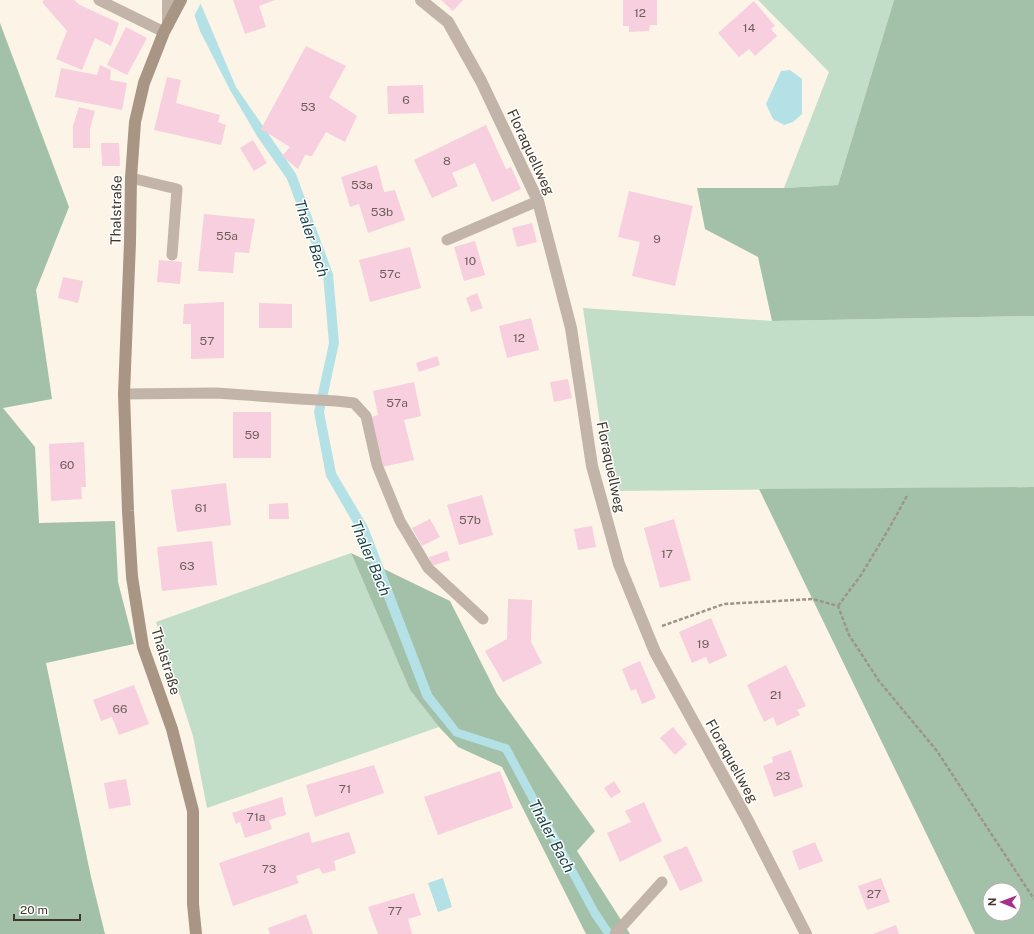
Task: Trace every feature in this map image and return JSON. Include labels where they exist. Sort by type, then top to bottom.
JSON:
[{"type":"main road","name":"Thalstraße","points":[[176,1],[144,83],[135,122],[131,178],[124,394],[132,577],[143,647],[172,729],[193,811],[193,904],[196,934]]},
{"type":"street","name":"Floraquellweg","points":[[421,0],[448,22],[481,81],[538,201],[571,328],[592,466],[619,564],[655,652],[747,819],[806,934]]},
{"type":"lane","points":[[99,0],[166,28]]},
{"type":"lane","points":[[131,178],[177,189],[172,255]]},
{"type":"lane","points":[[447,240],[538,201]]},
{"type":"lane","points":[[124,394],[216,393],[336,400],[354,403],[366,416],[378,465],[400,521],[428,568],[483,619]]},
{"type":"lane","points":[[615,934],[662,882]]},
{"type":"path","points":[[838,606],[861,575],[908,494]]},
{"type":"path","points":[[647,632],[724,604],[812,599],[838,606]]},
{"type":"path","points":[[838,606],[849,634],[879,681],[937,751],[1034,899]]},
{"type":"green space","points":[[758,0],[894,0],[838,185],[784,188],[829,72]]},
{"type":"green space","points":[[894,0],[1034,0],[1034,316],[772,321],[758,257],[705,229],[697,188],[784,188],[838,185]]},
{"type":"green space","points":[[0,23],[69,207],[36,290],[52,399],[3,408],[35,447],[39,523],[115,521],[118,582],[134,644],[46,663],[91,877],[105,934],[0,934]]},
{"type":"green space","points":[[583,308],[772,321],[1034,316],[1034,487],[610,491]]},
{"type":"green space","points":[[1034,487],[1034,934],[975,934],[759,489]]},
{"type":"green space","points":[[351,553],[410,690],[439,727],[207,808],[193,736],[156,622]]},
{"type":"green space","points":[[351,553],[450,601],[497,694],[595,831],[577,851],[630,934],[586,934],[502,767],[458,747],[439,727],[410,690]]},
{"type":"water","name":"Thaler Bach","points":[[189,0],[199,0],[236,87],[296,174],[333,274],[339,343],[324,412],[336,473],[368,527],[432,694],[459,729],[509,745],[598,910],[614,934],[604,934],[592,917],[503,752],[454,736],[423,698],[359,533],[326,476],[314,412],[329,343],[323,274],[287,179],[257,136],[230,90],[200,31]]},
{"type":"water","points":[[790,70],[802,79],[802,114],[793,122],[784,125],[773,119],[766,104],[781,71]]},
{"type":"water","points":[[443,878],[452,907],[438,912],[428,883]]},
{"type":"pier","points":[[187,0],[202,1],[193,18]]},
{"type":"building","points":[[44,0],[74,0],[80,5],[119,23],[111,46],[95,38],[82,70],[56,59],[67,31],[42,2]]},
{"type":"building","points":[[233,0],[275,0],[259,6],[266,27],[245,34]]},
{"type":"building","points":[[441,0],[463,0],[453,11]]},
{"type":"building","points":[[623,0],[657,0],[657,25],[650,25],[649,31],[629,32],[629,26],[623,26]]},
{"type":"building","points":[[754,1],[775,26],[771,29],[777,36],[755,56],[749,49],[739,57],[718,33]]},
{"type":"building","points":[[126,27],[147,38],[127,75],[107,65]]},
{"type":"building","points":[[306,46],[346,66],[329,97],[357,116],[345,142],[326,132],[312,156],[305,155],[298,169],[282,156],[290,147],[261,129]]},
{"type":"building","points":[[100,65],[111,70],[110,80],[127,83],[122,110],[55,97],[61,68],[97,75]]},
{"type":"building","points":[[167,77],[181,80],[176,103],[220,115],[218,122],[226,125],[221,145],[154,130]]},
{"type":"building","points":[[423,85],[424,113],[388,114],[387,86]]},
{"type":"building","points":[[79,107],[95,111],[90,129],[90,148],[73,148],[73,126]]},
{"type":"building","points":[[486,125],[506,169],[511,167],[521,189],[492,202],[475,163],[452,173],[458,186],[432,198],[414,160]]},
{"type":"building","points":[[253,140],[267,163],[254,171],[240,148]]},
{"type":"building","points":[[101,143],[119,143],[120,166],[102,166]]},
{"type":"building","points":[[377,165],[384,192],[395,190],[405,220],[368,233],[359,204],[350,207],[341,177]]},
{"type":"building","points":[[629,191],[693,206],[675,286],[632,276],[640,242],[618,237]]},
{"type":"building","points":[[204,214],[255,219],[249,253],[235,252],[233,273],[198,271]]},
{"type":"building","points":[[532,223],[537,242],[517,247],[512,228]]},
{"type":"building","points":[[475,241],[485,275],[464,281],[454,247]]},
{"type":"building","points":[[410,247],[421,288],[370,302],[359,260]]},
{"type":"building","points":[[159,260],[182,262],[180,284],[157,282]]},
{"type":"building","points":[[63,277],[83,281],[78,303],[58,298]]},
{"type":"building","points":[[477,293],[483,308],[471,312],[466,298]]},
{"type":"building","points":[[224,302],[224,358],[191,359],[191,324],[183,324],[184,304]]},
{"type":"building","points":[[259,303],[292,304],[292,328],[259,328]]},
{"type":"building","points":[[531,318],[539,350],[507,358],[499,326]]},
{"type":"building","points":[[437,356],[440,365],[419,372],[416,363]]},
{"type":"building","points":[[568,379],[572,398],[554,402],[550,382]]},
{"type":"building","points":[[414,382],[421,416],[404,420],[414,460],[382,467],[370,417],[378,415],[373,391]]},
{"type":"building","points":[[233,412],[271,412],[271,458],[233,458]]},
{"type":"building","points":[[84,442],[86,487],[81,487],[82,499],[51,501],[49,444]]},
{"type":"building","points":[[226,483],[231,525],[177,532],[171,490]]},
{"type":"building","points":[[482,495],[493,535],[459,545],[447,505]]},
{"type":"building","points":[[288,503],[289,519],[269,519],[269,504]]},
{"type":"building","points":[[430,519],[440,537],[422,546],[412,528]]},
{"type":"building","points":[[674,519],[691,580],[660,588],[644,528]]},
{"type":"building","points":[[592,526],[596,547],[578,550],[574,529]]},
{"type":"building","points":[[212,541],[217,585],[162,591],[157,547]]},
{"type":"building","points":[[447,551],[450,560],[432,566],[429,557]]},
{"type":"building","points":[[508,599],[532,600],[531,642],[542,663],[503,682],[485,651],[507,639]]},
{"type":"building","points":[[711,618],[727,656],[709,664],[706,657],[692,663],[679,632]]},
{"type":"building","points":[[640,661],[656,698],[642,704],[636,689],[631,691],[622,669]]},
{"type":"building","points":[[786,665],[806,706],[797,710],[800,715],[777,726],[773,717],[764,722],[747,685]]},
{"type":"building","points":[[134,685],[149,724],[119,735],[112,717],[101,721],[93,700]]},
{"type":"building","points":[[673,727],[687,744],[675,755],[660,738]]},
{"type":"building","points":[[791,750],[803,787],[774,797],[763,766],[773,762],[772,757]]},
{"type":"building","points":[[374,765],[384,793],[315,817],[306,785]]},
{"type":"building","points":[[500,771],[513,808],[438,835],[424,797]]},
{"type":"building","points":[[126,779],[131,805],[109,809],[104,783]]},
{"type":"building","points":[[614,781],[621,792],[611,798],[604,788]]},
{"type":"building","points":[[282,797],[286,815],[269,820],[272,829],[245,838],[240,822],[236,824],[232,813]]},
{"type":"building","points":[[644,802],[662,841],[620,862],[607,833],[631,822],[625,811]]},
{"type":"building","points":[[309,832],[312,843],[349,832],[356,853],[334,861],[336,870],[323,874],[319,868],[296,876],[299,883],[233,906],[219,863]]},
{"type":"building","points":[[815,842],[823,861],[799,870],[792,851]]},
{"type":"building","points":[[687,846],[703,881],[680,891],[663,856]]},
{"type":"building","points":[[881,878],[890,902],[867,910],[858,886]]},
{"type":"building","points":[[414,893],[421,915],[408,919],[412,934],[378,934],[368,907]]},
{"type":"building","points":[[306,914],[313,934],[270,934],[268,928]]},
{"type":"building","points":[[896,925],[899,934],[873,934]]}]
